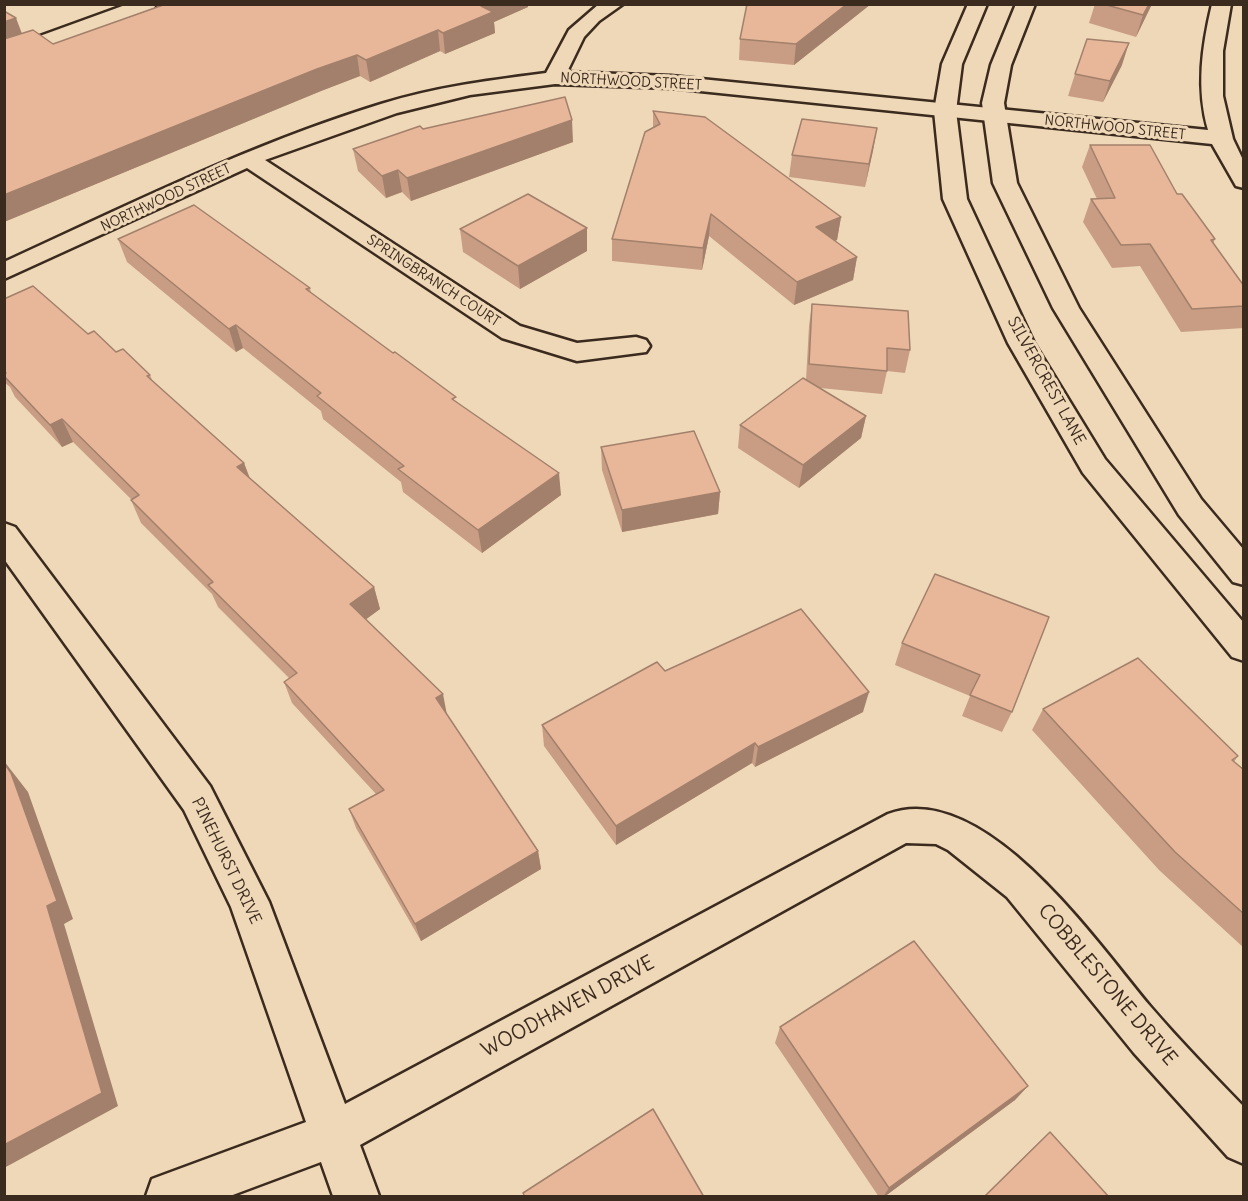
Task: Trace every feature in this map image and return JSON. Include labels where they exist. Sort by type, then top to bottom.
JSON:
[{"type":"street","points":[[84,4],[106,20]]},
{"type":"street","points":[[4,57],[147,4]]},
{"type":"street","points":[[555,78],[571,38],[597,12],[614,4]]},
{"type":"street","name":"SILVERCREST LANE","points":[[978,4],[952,64],[945,111],[955,199],[1021,343],[1094,466],[1244,646]]},
{"type":"street","points":[[1026,4],[1001,65],[993,104],[1005,183],[1066,308],[1190,507],[1244,573]]},
{"type":"street","points":[[1222,4],[1214,54],[1210,102],[1229,161],[1244,181]]},
{"type":"street","name":"NORTHWOOD STREET","points":[[4,272],[248,159],[390,108],[470,89],[555,78],[671,82],[1220,138]]},
{"type":"street","name":"SPRINGBRANCH COURT","points":[[248,159],[511,332],[541,343],[577,352],[636,346]]},
{"type":"street","name":"PINEHURST DRIVE","points":[[4,535],[197,798],[249,902],[356,1197]]},
{"type":"street","name":"WOODHAVEN DRIVE","points":[[169,1197],[333,1135],[902,826],[939,827],[962,838]]},
{"type":"street","name":"COBBLESTONE DRIVE","points":[[962,838],[1021,884],[1149,1038],[1244,1141]]},
{"type":"building","points":[[166,4],[483,4],[481,6],[493,12],[443,33],[438,30],[366,60],[357,55],[317,69],[4,195],[4,39],[33,30],[53,44]]},
{"type":"building","points":[[747,4],[847,4],[796,44],[740,39]]},
{"type":"building","points":[[1103,4],[1149,4],[1143,15]]},
{"type":"building","points":[[4,11],[16,18],[4,22]]},
{"type":"building","points":[[1087,39],[1129,43],[1110,81],[1075,74]]},
{"type":"building","points":[[565,97],[572,120],[407,178],[398,170],[382,176],[353,149],[420,126],[423,129]]},
{"type":"building","points":[[653,111],[705,117],[841,217],[816,227],[857,257],[797,282],[711,214],[703,248],[612,239],[645,132],[660,124]]},
{"type":"building","points":[[802,119],[877,128],[869,164],[792,155]]},
{"type":"building","points":[[1090,145],[1150,145],[1177,194],[1182,194],[1215,239],[1211,240],[1244,286],[1244,306],[1192,309],[1150,244],[1121,245],[1091,199],[1115,198]]},
{"type":"building","points":[[528,194],[587,228],[518,266],[460,229]]},
{"type":"building","points":[[194,205],[456,397],[452,399],[559,473],[478,530],[398,469],[404,466],[317,396],[321,393],[236,325],[229,329],[118,239]]},
{"type":"building","points":[[33,286],[88,334],[94,331],[116,352],[123,349],[150,375],[147,376],[244,463],[237,467],[374,587],[350,604],[443,694],[436,698],[538,851],[415,924],[349,809],[384,790],[284,682],[297,673],[208,585],[213,582],[131,500],[139,495],[62,419],[50,425],[4,376],[6,373],[4,371],[4,299]]},
{"type":"building","points":[[812,304],[908,311],[910,350],[887,348],[887,371],[809,364]]},
{"type":"building","points":[[803,378],[866,416],[803,465],[740,425]]},
{"type":"building","points":[[694,431],[720,492],[622,510],[601,447]]},
{"type":"building","points":[[935,574],[1049,617],[1012,712],[970,695],[980,675],[902,643]]},
{"type":"building","points":[[801,609],[869,692],[758,747],[755,743],[616,826],[542,725],[657,662],[665,671]]},
{"type":"building","points":[[1138,658],[1238,756],[1232,760],[1244,770],[1244,914],[1175,852],[1043,709]]},
{"type":"building","points":[[4,763],[11,773],[57,901],[47,906],[102,1093],[4,1145]]},
{"type":"building","points":[[914,941],[1028,1086],[889,1188],[780,1027]]},
{"type":"building","points":[[653,1109],[704,1197],[525,1197],[523,1193]]},
{"type":"building","points":[[1050,1132],[1109,1197],[984,1197]]}]
